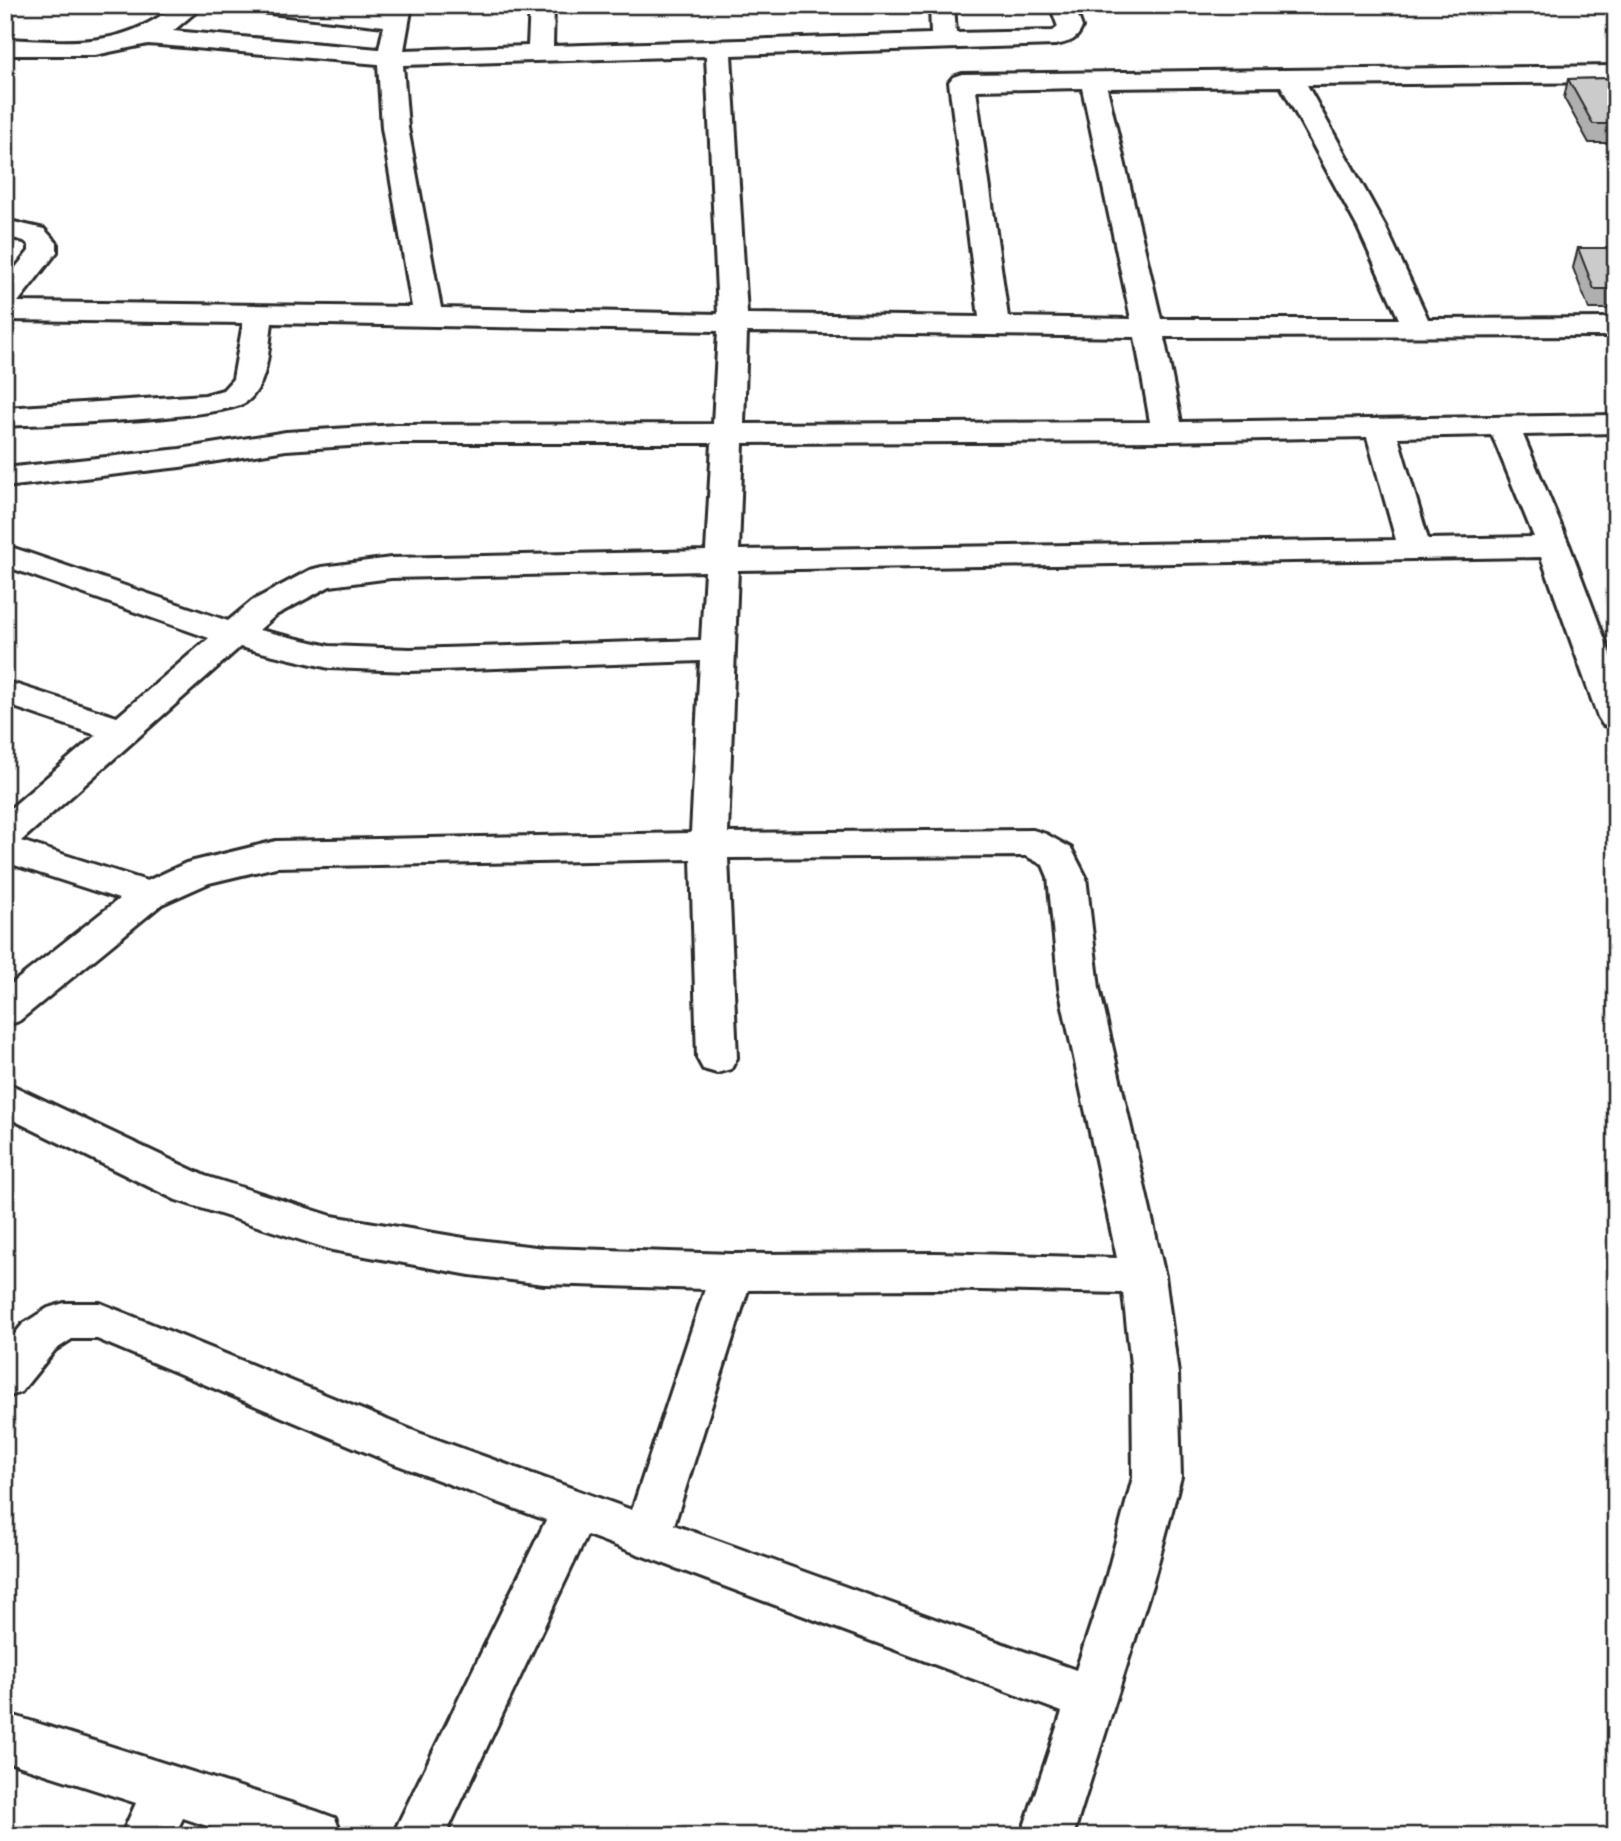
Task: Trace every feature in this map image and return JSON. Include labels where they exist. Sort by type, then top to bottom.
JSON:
[{"type":"street","points":[[5,47],[111,45],[145,36],[170,23],[192,5]]},
{"type":"street","points":[[261,5],[399,13],[390,58],[394,128],[428,316]]},
{"type":"street","points":[[540,54],[542,5]]},
{"type":"street","points":[[942,5],[944,42]]},
{"type":"street","points":[[145,36],[390,58],[718,50],[1055,38],[1067,34],[1070,27],[1062,5]]},
{"type":"street","points":[[717,1058],[709,847],[733,321],[718,50]]},
{"type":"street","points":[[995,327],[962,82],[1616,74]]},
{"type":"street","points":[[1290,78],[1372,228],[1418,328]]},
{"type":"street","points":[[1093,81],[1148,328],[1167,432]]},
{"type":"street","points":[[5,228],[34,235],[43,243],[43,253],[5,300]]},
{"type":"street","points":[[5,311],[995,327],[1616,327]]},
{"type":"street","points":[[5,416],[205,404],[234,397],[248,381],[259,314]]},
{"type":"street","points":[[1503,424],[1554,547],[1616,717]]},
{"type":"street","points":[[5,478],[180,458],[286,441],[396,434],[1167,432],[1616,424]]},
{"type":"street","points":[[1380,428],[1414,547]]},
{"type":"street","points":[[5,834],[264,608],[322,577],[391,568],[1414,547],[1554,547]]},
{"type":"street","points":[[5,555],[235,635],[329,657],[410,660],[718,650]]},
{"type":"street","points":[[5,692],[122,732]]},
{"type":"street","points":[[5,1011],[149,895],[199,872],[276,854],[385,850],[1006,842],[1033,843],[1058,857],[1067,877],[1079,988],[1143,1276],[1155,1374],[1157,1477],[1129,1582],[1047,1836]]},
{"type":"street","points":[[5,849],[149,895]]},
{"type":"street","points":[[5,1098],[191,1188],[332,1233],[470,1257],[544,1266],[732,1272],[936,1271],[1143,1276]]},
{"type":"street","points":[[647,1536],[732,1272]]},
{"type":"street","points":[[5,1379],[39,1337],[64,1321],[100,1321],[403,1447],[1091,1699]]},
{"type":"street","points":[[418,1836],[575,1510]]},
{"type":"street","points":[[5,1737],[316,1836]]},
{"type":"street","points":[[147,1836],[170,1790]]},
{"type":"building","points":[[1616,78],[1616,124],[1593,124],[1568,79]]},
{"type":"building","points":[[1578,248],[1616,248],[1616,289],[1594,289]]}]
